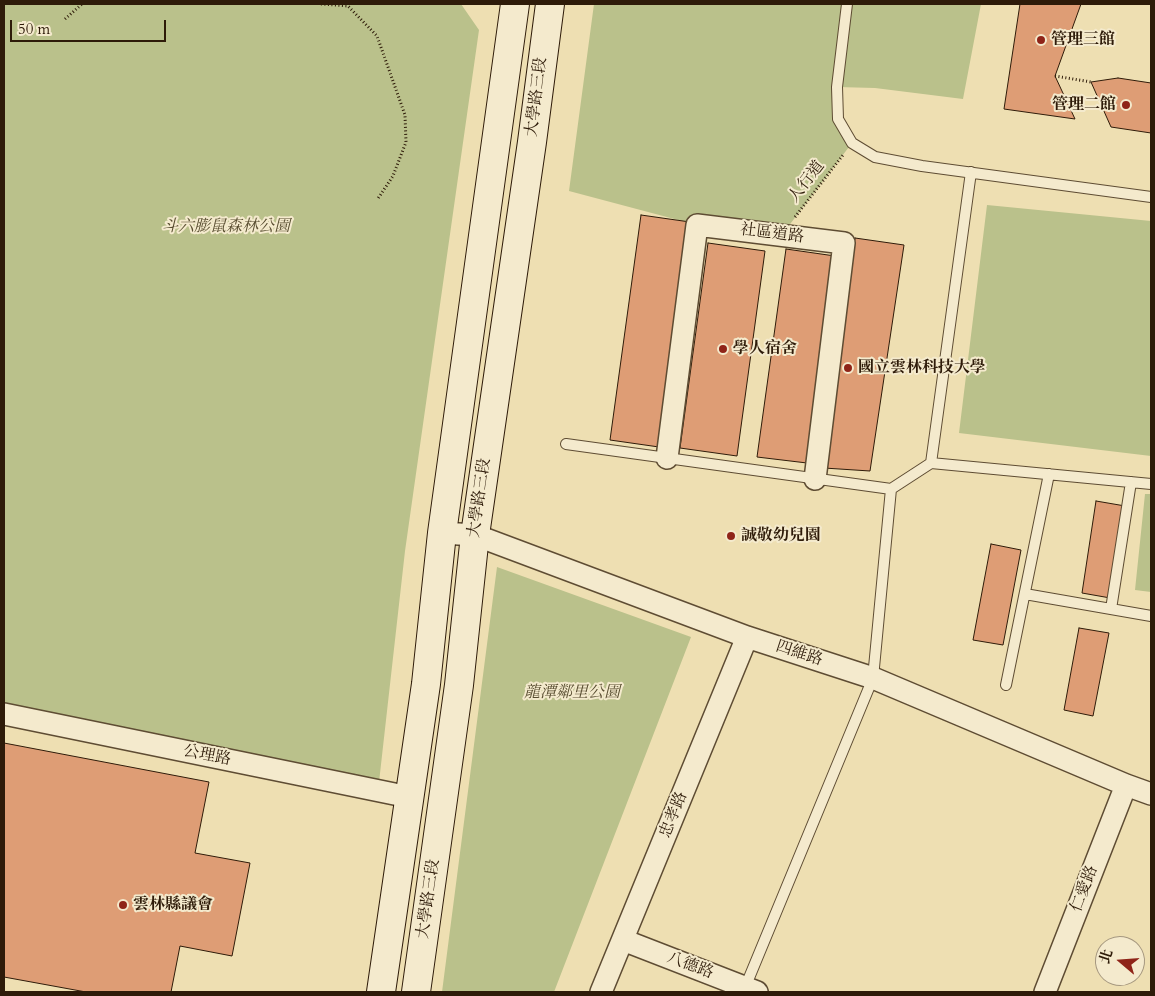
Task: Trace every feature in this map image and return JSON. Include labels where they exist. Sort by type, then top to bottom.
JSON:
[{"type":"street","name":"大學路三段","points":[[382,992],[426,684],[442,533],[514,4]]},
{"type":"street","name":"大學路三段","points":[[416,992],[459,685],[475,534],[532,142],[550,4]]},
{"type":"street","name":"社區道路","points":[[667,458],[697,225],[844,243],[815,479]]},
{"type":"street","name":"四維路","points":[[442,533],[475,534],[747,637],[873,678],[1151,794]]},
{"type":"street","name":"忠孝路","points":[[601,992],[747,637]]},
{"type":"street","name":"公理路","points":[[4,714],[409,797]]},
{"type":"street","name":"仁愛路","points":[[1045,992],[1126,785]]},
{"type":"street","name":"八德路","points":[[623,940],[748,991]]},
{"type":"lane","points":[[847,4],[837,87],[838,119],[852,143],[875,157],[1151,197]]},
{"type":"lane","points":[[931,463],[971,172]]},
{"type":"lane","points":[[566,444],[891,489],[931,463],[1151,484]]},
{"type":"lane","points":[[1006,685],[1049,474]]},
{"type":"lane","points":[[1111,609],[1131,482]]},
{"type":"lane","points":[[748,991],[873,678],[891,489]]},
{"type":"lane","points":[[1025,594],[1151,616]]},
{"type":"path","points":[[65,19],[82,4]]},
{"type":"path","points":[[321,4],[348,6],[377,36],[405,115],[406,142],[393,176],[377,200]]},
{"type":"path","points":[[1055,76],[1091,82]]},
{"type":"path","name":"人行道","points":[[781,236],[852,143]]},
{"type":"green space","name":"斗六膨鼠森林公園","points":[[4,4],[461,4],[479,30],[405,551],[377,800],[4,719]]},
{"type":"green space","points":[[594,4],[981,4],[963,99],[875,88],[837,87],[838,119],[852,143],[781,236],[697,225],[569,191]]},
{"type":"green space","points":[[987,205],[1151,221],[1151,456],[959,433]]},
{"type":"green space","points":[[1145,494],[1151,494],[1151,592],[1135,590]]},
{"type":"green space","name":"龍潭鄰里公園","points":[[497,567],[691,637],[554,992],[442,992]]},
{"type":"building","name":"管理三館","points":[[1020,4],[1081,4],[1055,76],[1075,119],[1004,109]]},
{"type":"building","name":"管理二館","points":[[1118,78],[1151,83],[1151,133],[1111,127],[1091,82]]},
{"type":"building","points":[[641,215],[690,222],[659,447],[610,440]]},
{"type":"building","name":"學人宿舍","points":[[855,238],[904,245],[870,471],[824,468]]},
{"type":"building","name":"學人宿舍","points":[[708,243],[765,251],[737,456],[680,448]]},
{"type":"building","name":"學人宿舍","points":[[786,249],[835,256],[807,463],[757,457]]},
{"type":"building","points":[[1096,501],[1131,507],[1116,599],[1082,593]]},
{"type":"building","points":[[991,544],[1021,550],[1003,645],[973,640]]},
{"type":"building","points":[[1079,628],[1109,633],[1093,716],[1064,710]]},
{"type":"building","name":"雲林縣議會","points":[[4,743],[209,782],[195,853],[250,863],[232,956],[180,946],[171,992],[86,992],[4,977]]},
{"type":"place","name":"管理三館","points":[[1041,40]]},
{"type":"place","name":"管理二館","points":[[1126,105]]},
{"type":"place","name":"學人宿舍","points":[[723,349]]},
{"type":"place","name":"國立雲林科技大學","points":[[848,368]]},
{"type":"place","name":"誠敬幼兒園","points":[[731,536]]},
{"type":"place","name":"雲林縣議會","points":[[123,905]]}]
